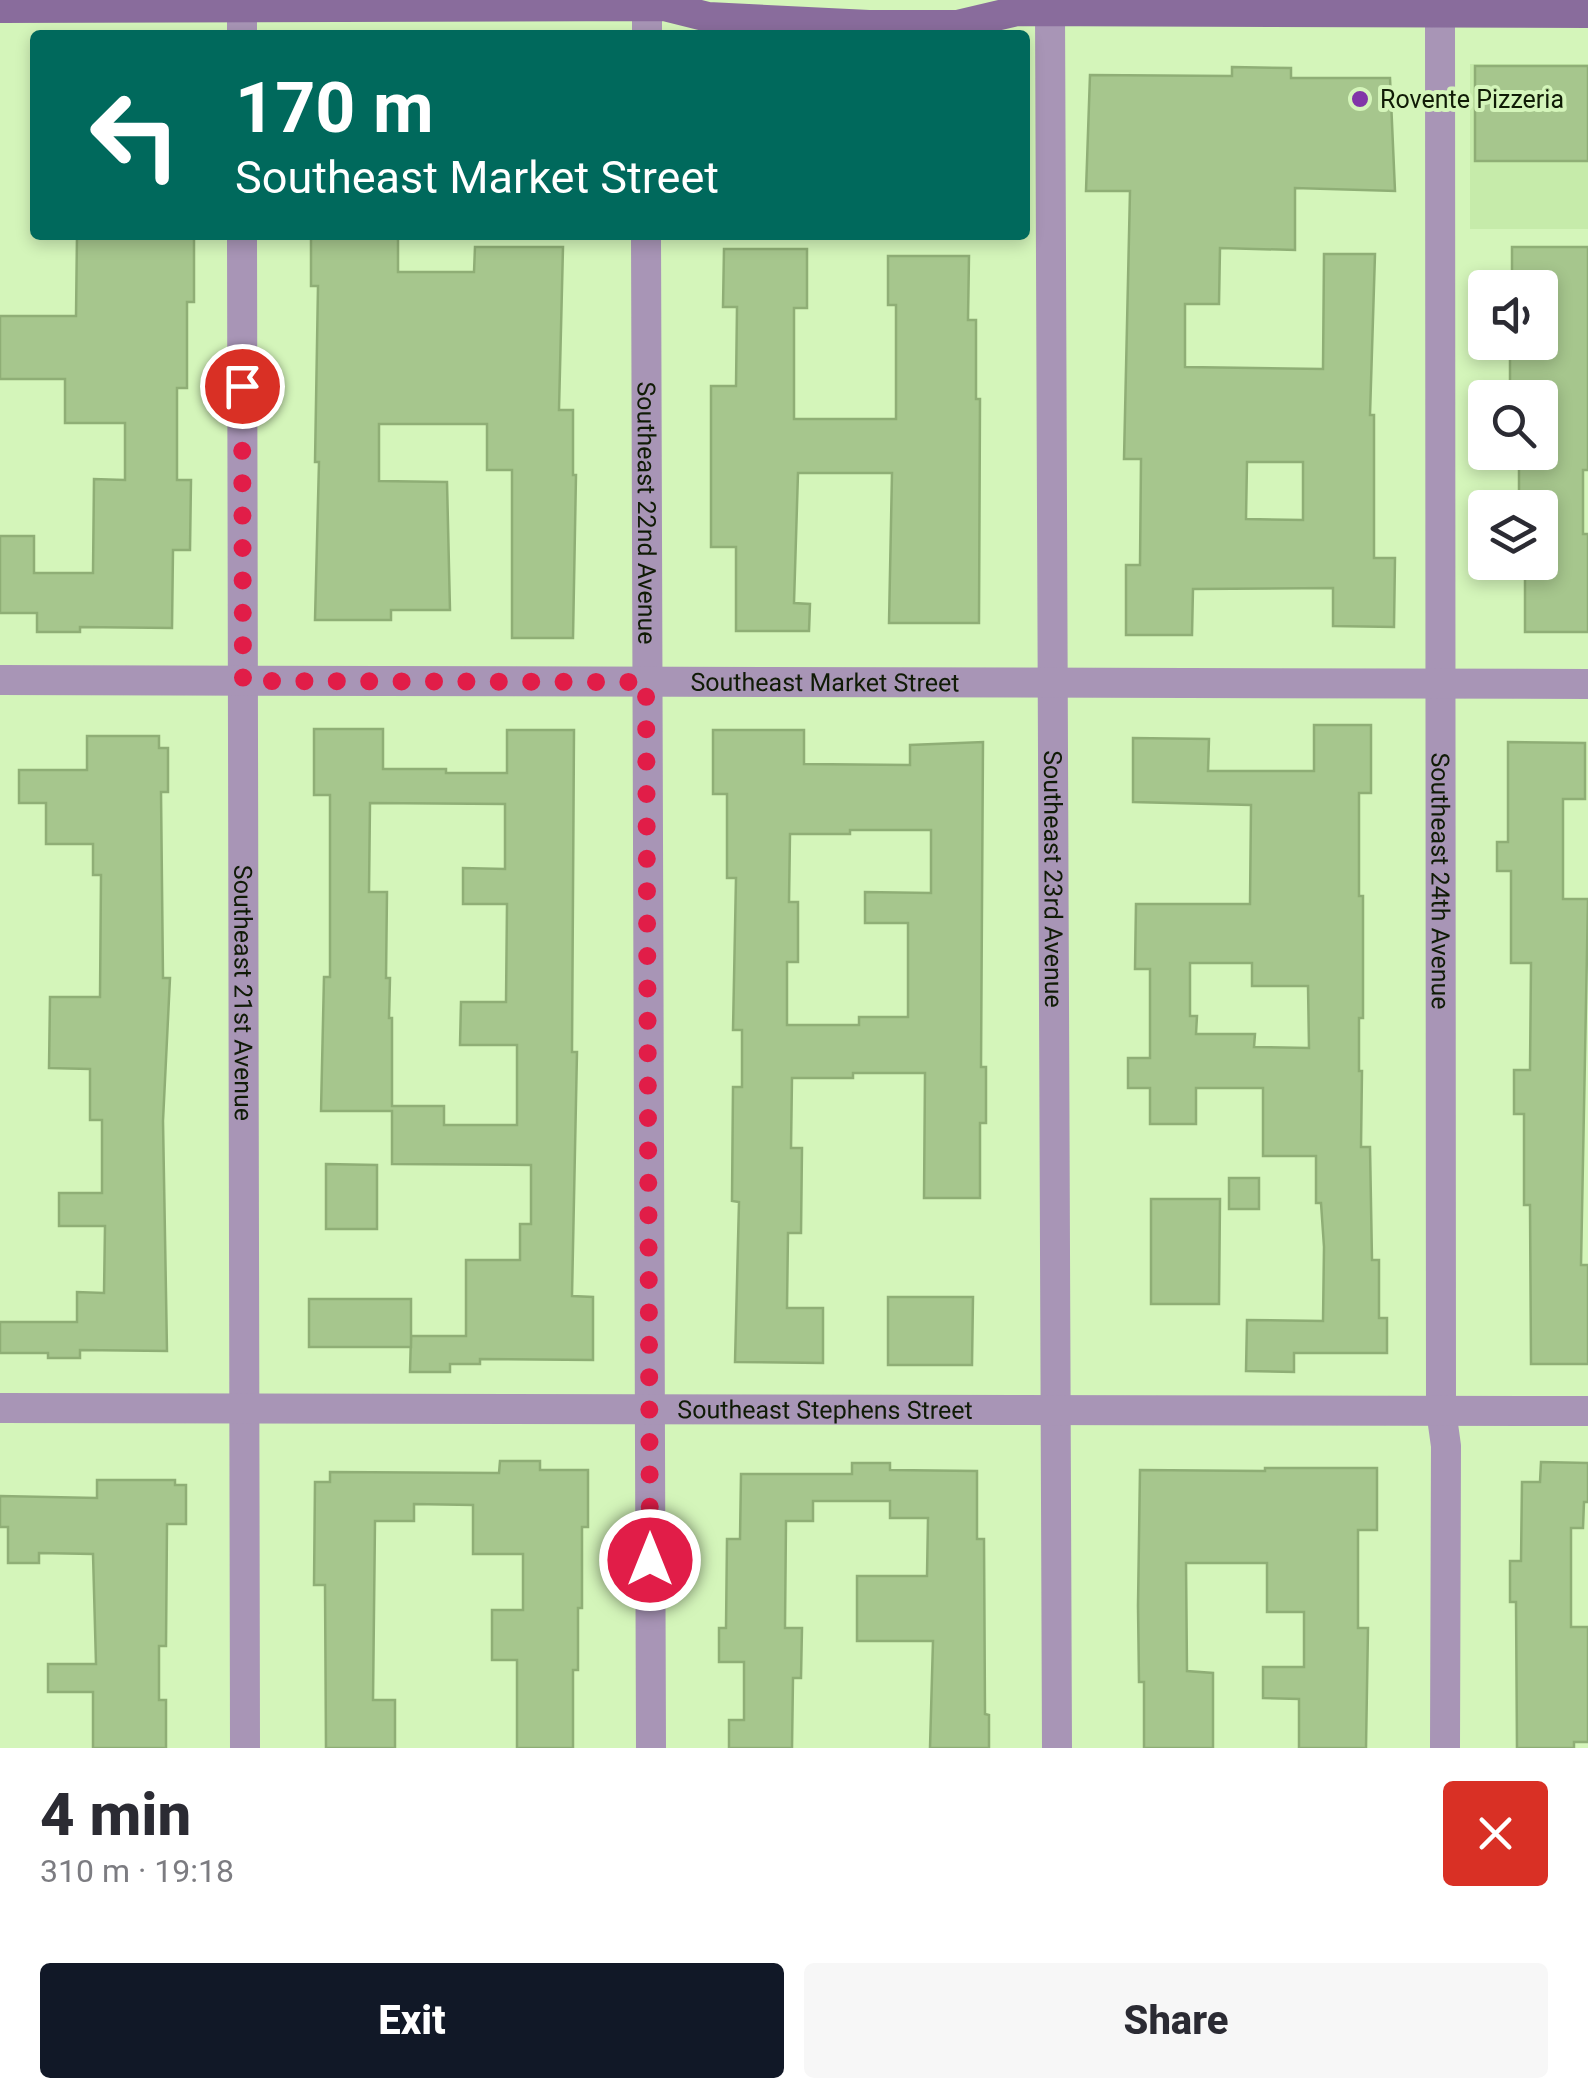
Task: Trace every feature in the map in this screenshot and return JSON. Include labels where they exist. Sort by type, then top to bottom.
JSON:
[{"type":"main road","points":[[987,0],[1017,11]]},
{"type":"main road","points":[[0,8],[242,21],[492,4],[870,26],[957,26],[1017,11],[1328,6],[1440,13],[1588,14]]},
{"type":"street","name":"Southeast 23rd Avenue","points":[[1050,11],[1058,1748]]},
{"type":"street","name":"Southeast 24th Avenue","points":[[1440,13],[1441,1410],[1446,1446],[1446,1748]]},
{"type":"street","name":"Southeast 21st Avenue","points":[[242,240],[246,1748]]},
{"type":"street","name":"Southeast 22nd Avenue","points":[[646,240],[651,1748]]},
{"type":"street","name":"Southeast Market Street","points":[[0,680],[1588,684]]},
{"type":"street","name":"Southeast Stephens Street","points":[[0,1408],[1588,1411]]},
{"type":"shaded area","points":[[1470,64],[1588,64],[1588,229],[1470,229]]},
{"type":"building","points":[[1475,66],[1588,66],[1588,161],[1475,161]]},
{"type":"building","points":[[1232,67],[1291,68],[1291,78],[1390,78],[1395,191],[1295,188],[1295,250],[1220,248],[1219,304],[1185,304],[1185,367],[1323,369],[1324,254],[1375,254],[1370,415],[1374,415],[1374,558],[1395,558],[1394,627],[1333,626],[1333,588],[1193,589],[1192,635],[1126,635],[1126,565],[1140,565],[1141,459],[1124,459],[1130,191],[1086,191],[1090,75],[1232,76]],"holes":[[[1247,462],[1303,462],[1303,520],[1246,519]]]},
{"type":"building","points":[[77,240],[194,240],[194,302],[187,302],[187,388],[177,388],[177,480],[191,480],[190,550],[173,550],[172,628],[80,627],[80,632],[37,632],[37,613],[0,613],[0,536],[34,536],[34,573],[93,573],[94,479],[125,480],[125,423],[65,423],[65,379],[0,379],[0,316],[76,316]]},
{"type":"building","points":[[311,240],[398,240],[398,272],[474,272],[475,247],[563,247],[559,410],[573,410],[573,638],[512,638],[512,470],[487,470],[487,424],[379,424],[379,481],[447,482],[450,610],[391,610],[391,620],[315,620],[318,286],[311,286]]},
{"type":"building","points":[[1512,247],[1588,247],[1588,470],[1583,470],[1583,534],[1588,534],[1588,632],[1525,632],[1525,580],[1558,580],[1558,490],[1519,490],[1519,470],[1558,470],[1558,380],[1510,380],[1510,360],[1558,360],[1558,270],[1512,270]]},
{"type":"building","points":[[724,249],[807,249],[807,308],[794,308],[794,419],[896,419],[896,305],[888,305],[888,256],[969,256],[968,320],[976,320],[976,399],[980,399],[979,623],[889,623],[892,473],[798,473],[794,603],[810,604],[809,631],[736,631],[736,547],[711,547],[711,386],[736,386],[737,307],[723,307]]},
{"type":"building","points":[[1314,725],[1371,725],[1371,793],[1359,793],[1363,1018],[1359,1018],[1359,1071],[1361,1147],[1370,1147],[1372,1260],[1379,1260],[1379,1318],[1387,1318],[1387,1353],[1294,1353],[1294,1372],[1246,1371],[1247,1320],[1323,1321],[1324,1247],[1321,1203],[1316,1203],[1316,1156],[1263,1156],[1263,1088],[1196,1088],[1196,1124],[1150,1124],[1150,1088],[1128,1088],[1128,1058],[1150,1058],[1150,969],[1135,969],[1136,904],[1250,904],[1251,805],[1133,802],[1133,738],[1209,739],[1208,771],[1314,771]],"holes":[[[1190,963],[1252,963],[1252,986],[1308,986],[1309,1048],[1254,1047],[1255,1034],[1196,1034],[1197,1016],[1190,1016]]]},
{"type":"building","points":[[314,729],[383,729],[383,769],[446,769],[446,773],[507,773],[507,730],[574,730],[572,1052],[577,1052],[572,1296],[593,1297],[593,1360],[480,1359],[480,1364],[450,1364],[450,1372],[410,1372],[411,1336],[466,1336],[466,1260],[520,1260],[520,1224],[531,1224],[531,1165],[392,1164],[392,1111],[321,1111],[324,977],[330,977],[330,795],[314,795]],"holes":[[[370,803],[505,804],[505,869],[463,868],[463,904],[507,904],[506,1002],[461,1002],[460,1045],[517,1045],[517,1125],[444,1125],[444,1106],[392,1106],[392,1018],[390,978],[386,978],[387,892],[369,892]]]},
{"type":"building","points":[[713,730],[804,730],[804,764],[910,765],[910,745],[983,742],[981,1067],[986,1067],[986,1123],[980,1123],[980,1198],[924,1198],[925,1073],[792,1078],[791,1148],[802,1148],[801,1233],[788,1233],[787,1308],[823,1308],[823,1363],[735,1362],[739,1202],[732,1201],[733,1087],[742,1087],[742,1030],[733,1030],[736,878],[727,878],[727,794],[713,794]],"holes":[[[931,830],[931,893],[865,892],[865,923],[908,923],[908,1017],[859,1017],[859,1025],[787,1025],[787,962],[798,962],[798,902],[789,902],[790,834]]]},
{"type":"building","points":[[87,736],[159,736],[159,748],[168,748],[168,792],[161,792],[163,978],[170,978],[163,1121],[167,1351],[80,1350],[80,1358],[48,1358],[48,1353],[0,1353],[0,1322],[77,1322],[77,1292],[104,1293],[105,1226],[59,1226],[59,1193],[102,1193],[102,1120],[90,1120],[90,1069],[49,1068],[50,997],[100,997],[101,875],[93,875],[93,844],[46,844],[46,803],[19,803],[19,770],[87,770]]},
{"type":"building","points":[[1508,742],[1585,743],[1585,799],[1563,799],[1563,899],[1588,899],[1581,1265],[1588,1265],[1588,1364],[1531,1364],[1530,1205],[1524,1205],[1524,1114],[1514,1114],[1514,1070],[1530,1070],[1531,963],[1511,963],[1511,871],[1497,871],[1497,842],[1508,842]]},
{"type":"building","points":[[326,1164],[377,1165],[377,1229],[326,1229]]},
{"type":"building","points":[[1229,1178],[1259,1178],[1259,1209],[1229,1209]]},
{"type":"building","points":[[1151,1199],[1220,1199],[1219,1304],[1151,1304]]},
{"type":"building","points":[[888,1297],[973,1297],[972,1365],[888,1365]]},
{"type":"building","points":[[309,1299],[411,1299],[411,1347],[309,1347]]},
{"type":"building","points":[[500,1461],[540,1461],[540,1470],[588,1470],[588,1527],[582,1527],[578,1670],[573,1670],[573,1748],[517,1748],[517,1660],[492,1660],[492,1610],[523,1610],[523,1554],[473,1554],[473,1505],[414,1504],[414,1521],[375,1521],[373,1700],[395,1700],[395,1748],[326,1748],[325,1585],[314,1585],[315,1482],[330,1482],[330,1472],[499,1473]]},
{"type":"building","points":[[1541,1462],[1588,1463],[1583,1528],[1571,1528],[1571,1627],[1588,1627],[1588,1742],[1574,1742],[1574,1748],[1517,1748],[1516,1602],[1510,1602],[1510,1561],[1521,1561],[1522,1482],[1540,1482]]},
{"type":"building","points":[[852,1463],[890,1463],[890,1470],[977,1471],[977,1539],[984,1539],[985,1714],[989,1715],[989,1748],[930,1748],[933,1641],[857,1641],[857,1576],[927,1576],[928,1518],[890,1518],[890,1501],[813,1501],[813,1521],[786,1521],[785,1628],[802,1628],[801,1678],[793,1678],[792,1748],[729,1748],[729,1720],[744,1720],[744,1662],[719,1662],[719,1628],[726,1628],[727,1539],[740,1539],[741,1474],[852,1474]]},
{"type":"building","points":[[1377,1468],[1377,1530],[1358,1530],[1358,1628],[1368,1628],[1366,1748],[1299,1748],[1299,1699],[1263,1698],[1263,1667],[1304,1667],[1304,1612],[1267,1612],[1267,1563],[1186,1563],[1187,1671],[1213,1673],[1213,1748],[1144,1748],[1144,1682],[1139,1682],[1140,1470]]},
{"type":"building","points":[[97,1480],[175,1480],[175,1485],[186,1485],[186,1524],[167,1524],[166,1646],[159,1646],[159,1700],[166,1700],[166,1748],[93,1748],[93,1692],[48,1692],[48,1664],[96,1664],[93,1554],[39,1553],[39,1563],[8,1563],[8,1527],[0,1527],[0,1496],[97,1498]]},
{"type":"place","name":"Rovente Pizzeria","points":[[1360,99]]},
{"type":"route","points":[[242,386],[243,681],[646,682],[650,1560]]}]
